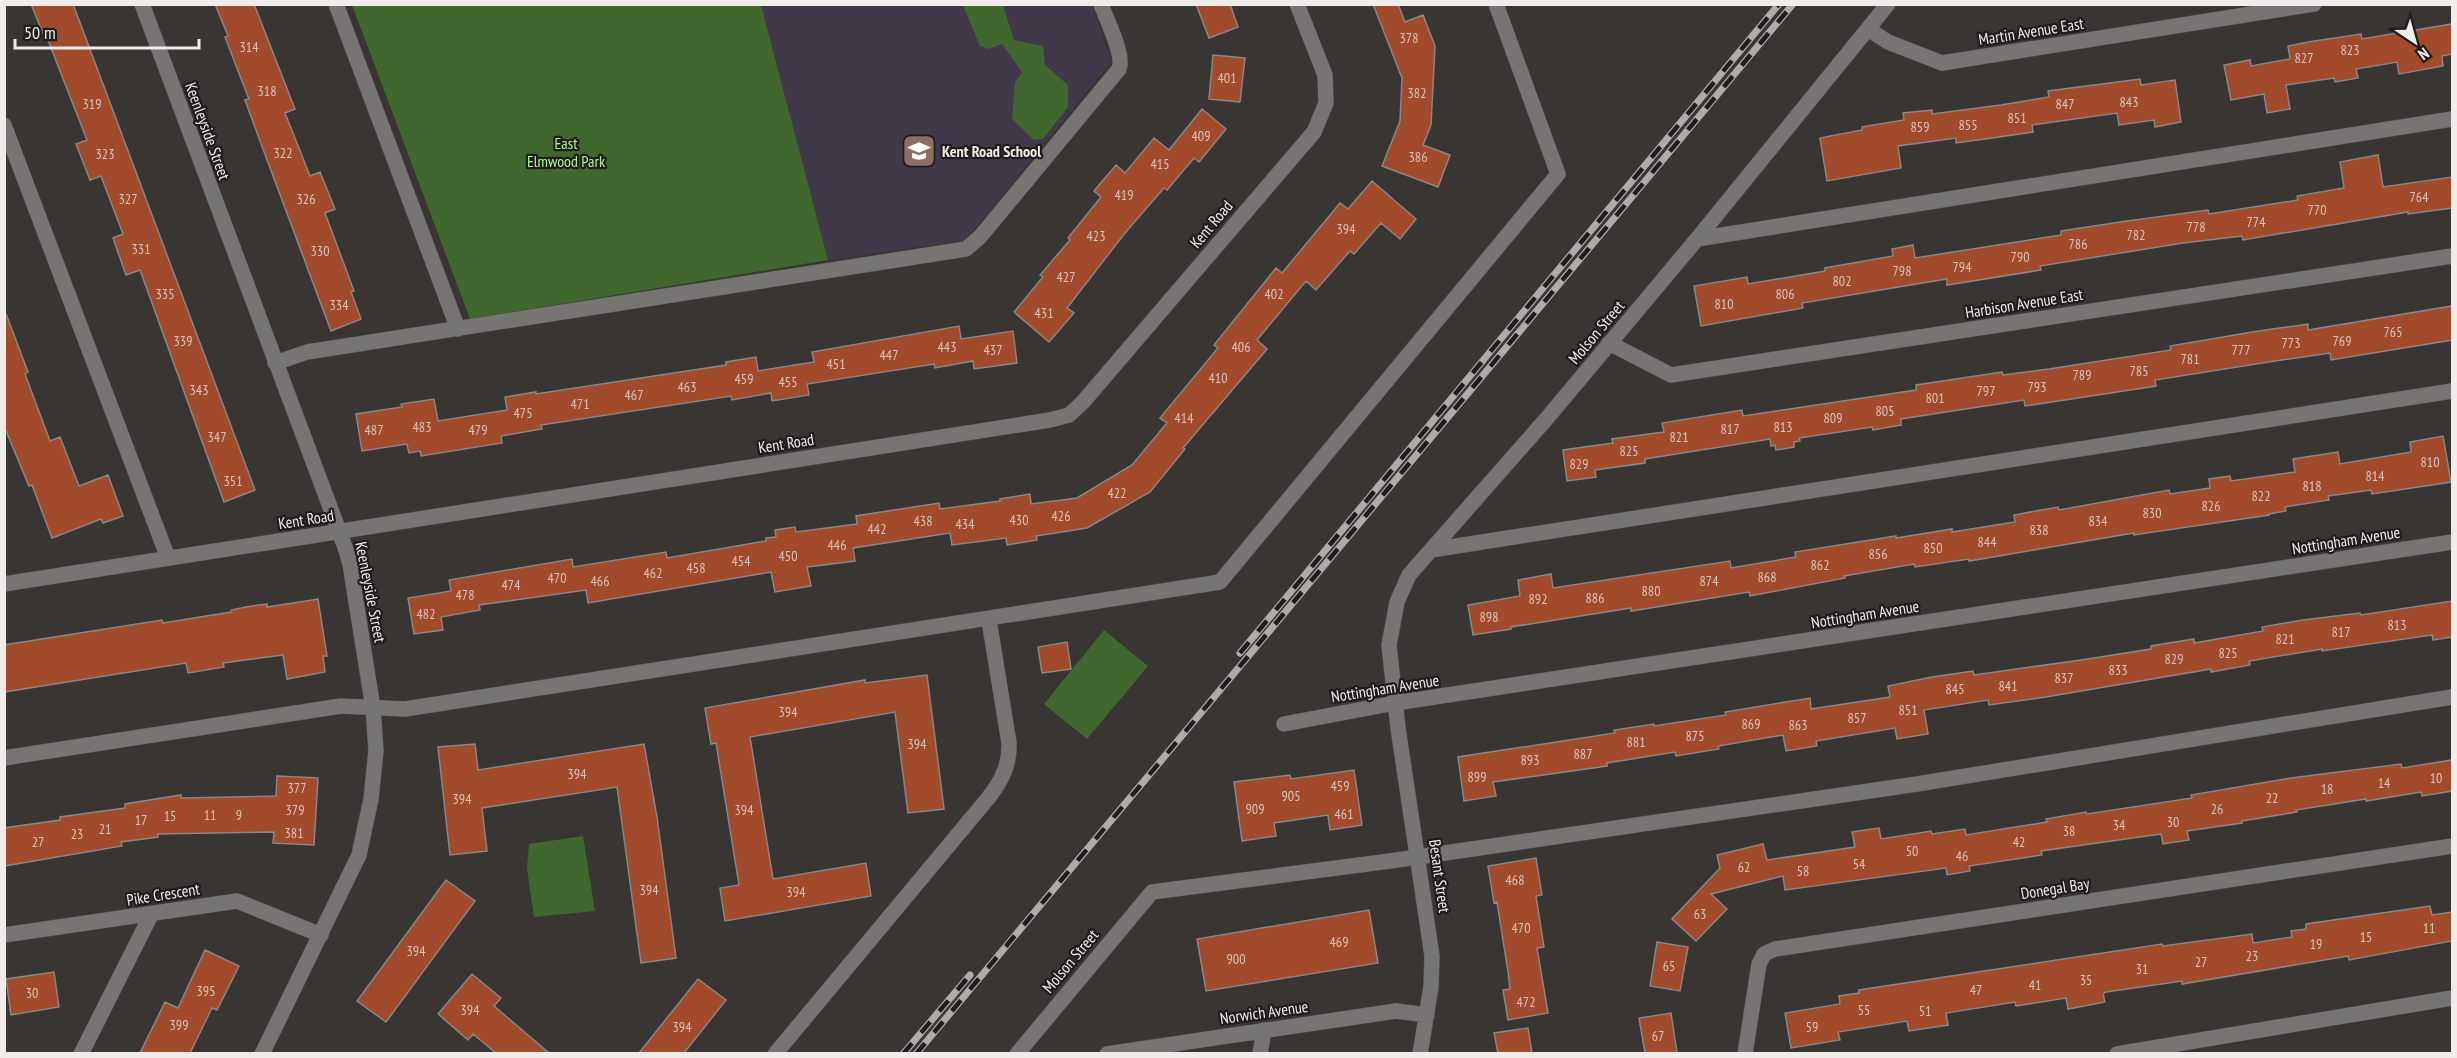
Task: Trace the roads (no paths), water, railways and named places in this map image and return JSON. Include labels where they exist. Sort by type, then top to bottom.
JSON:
[{"type":"street","name":"Keenleyside Street","points":[[142,4],[340,531],[350,564],[373,708],[376,751],[371,800],[359,855],[262,1053]]},
{"type":"street","points":[[336,4],[458,329]]},
{"type":"street","points":[[275,363],[307,352],[966,249],[980,237],[1119,69],[1120,54],[1101,4]]},
{"type":"street","name":"Kent Road","points":[[4,584],[1050,420],[1069,415],[1091,393],[1314,132],[1326,103],[1324,75],[1297,4]]},
{"type":"street","points":[[4,758],[341,706],[405,709],[989,620],[1220,582],[1558,174],[1496,4]]},
{"type":"street","name":"Molson Street","points":[[1395,703],[1389,645],[1397,602],[1409,575],[1548,417],[1697,239],[1888,4]]},
{"type":"street","name":"Martin Avenue East","points":[[1868,29],[1888,42],[1942,63],[2314,4]]},
{"type":"street","points":[[1697,239],[2452,119]]},
{"type":"street","points":[[4,124],[168,558]]},
{"type":"street","name":"Harbison Avenue East","points":[[1609,343],[1671,375],[2452,256]]},
{"type":"street","points":[[1431,550],[2452,391]]},
{"type":"street","name":"Nottingham Avenue","points":[[1284,724],[1395,703],[2452,542]]},
{"type":"street","points":[[775,1053],[990,797],[1005,772],[1010,754],[1010,743],[989,620]]},
{"type":"street","points":[[1419,856],[1917,784],[2452,697]]},
{"type":"street","name":"Besant Street","points":[[1395,703],[1432,956],[1431,987],[1420,1053]]},
{"type":"street","name":"Donegal Bay","points":[[1745,1053],[1759,964],[1764,954],[1775,949],[2452,846]]},
{"type":"street","name":"Molson Street","points":[[1017,1053],[1152,892],[1419,856]]},
{"type":"street","name":"Pike Crescent","points":[[4,935],[237,901],[321,935]]},
{"type":"street","points":[[81,1053],[151,915]]},
{"type":"street","points":[[2117,1053],[2452,998]]},
{"type":"street","name":"Norwich Avenue","points":[[1107,1053],[1396,1011],[1427,1014]]},
{"type":"street","points":[[1260,1053],[1264,1030]]},
{"type":"railway","points":[[1240,653],[1779,4]]},
{"type":"railway","points":[[916,1054],[1793,4]]},
{"type":"railway","points":[[903,1054],[970,975]]},
{"type":"place","name":"Kent Road School","points":[[919,151]]},
{"type":"park label","name":"East Elmwood Park","points":[[566,152]]}]
